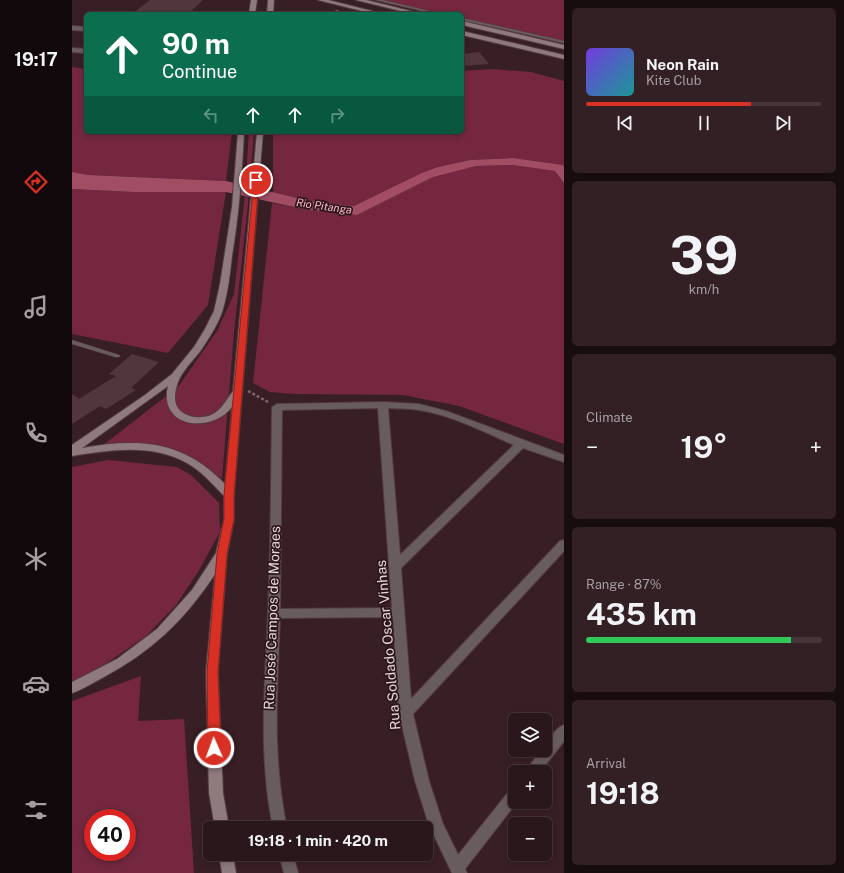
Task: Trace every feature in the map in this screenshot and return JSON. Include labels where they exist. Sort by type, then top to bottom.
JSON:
[{"type":"main road","points":[[252,12],[254,0]]},
{"type":"main road","points":[[270,12],[271,0]]},
{"type":"main road","points":[[321,0],[372,12]]},
{"type":"main road","points":[[359,0],[411,12]]},
{"type":"main road","points":[[464,24],[564,47]]},
{"type":"main road","points":[[464,33],[564,57]]},
{"type":"main road","points":[[72,450],[148,397],[175,376],[198,348],[209,329],[218,311],[224,284],[236,207],[241,134]]},
{"type":"main road","points":[[221,821],[216,793],[212,672],[222,554],[229,519],[229,495],[260,134]]},
{"type":"main road","points":[[175,376],[171,397],[171,404],[174,411],[183,417],[195,420],[206,420],[217,416],[226,408],[239,388]]},
{"type":"main road","points":[[72,453],[95,449],[131,446],[173,454],[189,460],[201,468],[229,495]]},
{"type":"main road","points":[[72,688],[121,662],[161,632],[196,593],[222,554]]},
{"type":"main road","points":[[227,861],[229,873]]},
{"type":"street","points":[[72,28],[84,29]]},
{"type":"street","points":[[72,50],[84,51]]},
{"type":"street","points":[[277,407],[382,405],[419,407],[443,413],[521,444],[564,459]]},
{"type":"street","name":"Rua Soldado Oscar Vinhas","points":[[382,405],[396,566],[406,713],[420,774],[436,825],[459,871]]},
{"type":"street","name":"Rua José Campos de Moraes","points":[[277,407],[274,614],[269,728],[274,806],[278,821]]},
{"type":"street","points":[[396,566],[521,444]]},
{"type":"street","points":[[406,713],[564,544]]},
{"type":"street","points":[[274,614],[399,612]]},
{"type":"street","points":[[538,765],[564,732]]},
{"type":"street","points":[[459,871],[508,804]]},
{"type":"street","points":[[288,861],[291,873]]},
{"type":"lane","points":[[378,0],[431,12]]},
{"type":"lane","points":[[464,19],[564,42]]},
{"type":"lane","points":[[72,342],[117,356]]},
{"type":"path","points":[[239,388],[277,407]]},
{"type":"shaded area","points":[[372,0],[564,0],[564,44],[464,21],[464,12],[424,12]]},
{"type":"shaded area","points":[[72,67],[84,69],[84,134],[232,134],[226,181],[89,175],[72,172]]},
{"type":"shaded area","points":[[492,69],[531,72],[564,81],[564,167],[563,165],[513,158],[470,160],[438,167],[354,206],[309,201],[273,193],[273,134],[464,134],[464,71]]},
{"type":"shaded area","points":[[249,134],[254,134],[234,332],[222,479],[182,454],[154,447],[98,449],[178,387],[217,331],[234,294],[244,203]]},
{"type":"shaded area","points":[[513,165],[555,171],[564,183],[564,444],[459,406],[403,395],[295,394],[270,392],[253,383],[272,203],[303,209],[357,215],[433,177],[476,166]]},
{"type":"shaded area","points":[[72,189],[134,192],[226,192],[208,305],[168,353],[72,334]]},
{"type":"shaded area","points":[[108,460],[177,467],[191,475],[219,503],[220,532],[198,572],[176,605],[146,636],[88,676],[72,683],[72,467]]},
{"type":"shaded area","points":[[141,676],[138,721],[184,719],[194,873],[72,873],[72,701]]},
{"type":"water","name":"Rio Pitanga","points":[[513,158],[563,165],[564,183],[555,171],[513,165],[476,166],[433,177],[357,215],[303,209],[226,192],[134,192],[72,189],[72,172],[89,175],[226,181],[309,201],[354,206],[422,173],[438,167],[470,160]]},
{"type":"building","points":[[150,0],[203,0],[190,12],[135,12]]},
{"type":"building","points":[[479,52],[489,64],[464,66],[464,54]]},
{"type":"building","points":[[132,354],[159,362],[131,388],[136,390],[106,409],[100,406],[72,424],[72,394],[79,399],[116,376],[109,374]]},
{"type":"route","points":[[214,748],[212,672],[222,554],[227,536],[229,519],[229,495],[256,180]]}]
